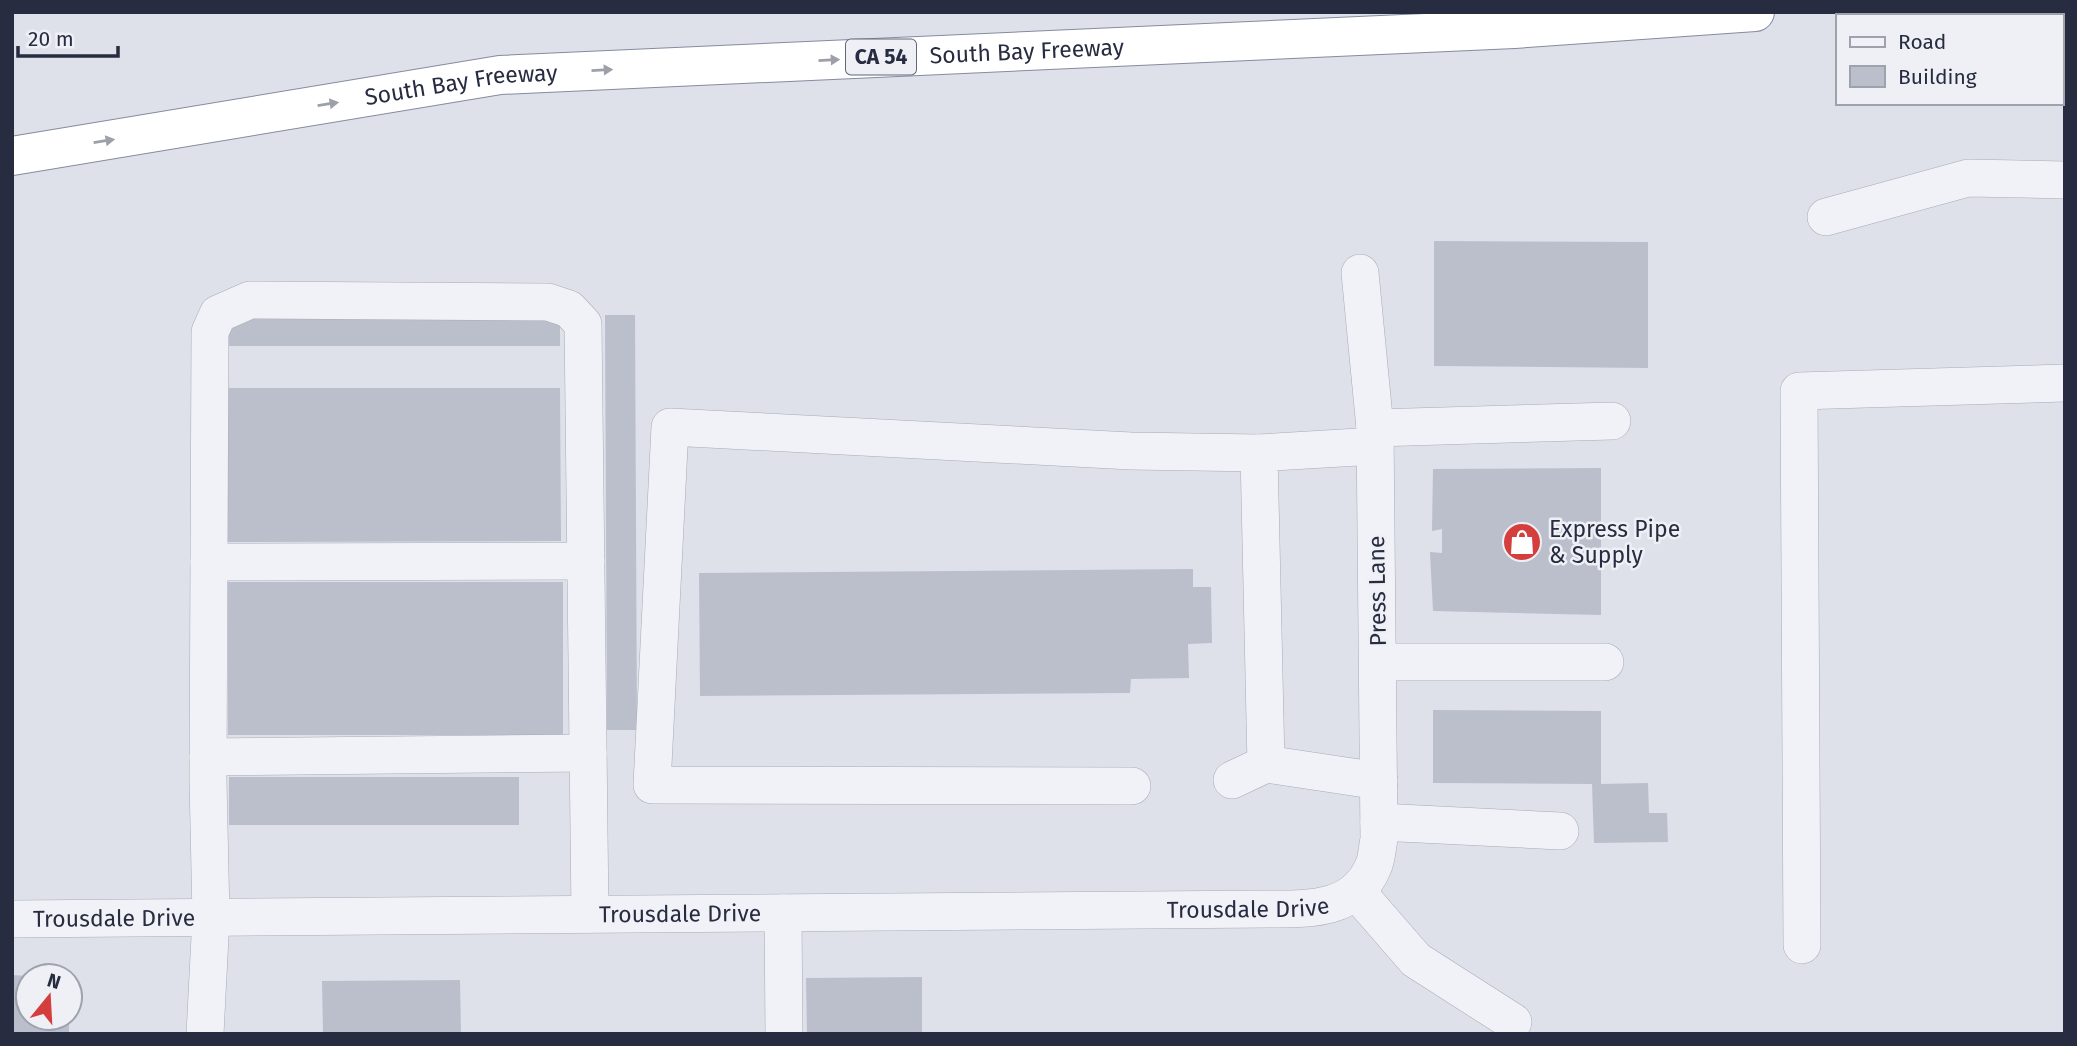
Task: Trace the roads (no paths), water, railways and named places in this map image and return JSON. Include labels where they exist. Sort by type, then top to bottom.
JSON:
[{"type":"highway","name":"South Bay Freeway","points":[[12,162],[31,153],[500,75],[1486,30],[1755,12]]},
{"type":"street","points":[[1826,217],[1968,178],[2065,180]]},
{"type":"street","name":"Press Lane","points":[[1351,895],[1373,867],[1379,839],[1375,437],[1360,273]]},
{"type":"street","points":[[205,1034],[211,917],[208,757],[209,332],[218,314],[250,300],[548,302],[569,309],[583,324],[590,914]]},
{"type":"street","points":[[1802,945],[1799,391],[2065,383]]},
{"type":"street","points":[[1132,786],[652,785],[670,427],[1131,451],[1259,453],[1375,437],[1612,421]]},
{"type":"street","points":[[1259,453],[1266,764]]},
{"type":"street","points":[[209,562],[586,561]]},
{"type":"street","points":[[1378,662],[1605,662]]},
{"type":"street","points":[[208,757],[588,753]]},
{"type":"street","points":[[1232,780],[1266,764],[1379,781]]},
{"type":"street","points":[[1379,822],[1560,831]]},
{"type":"street","points":[[1351,895],[1416,960],[1513,1022]]},
{"type":"street","name":"Trousdale Drive","points":[[12,919],[1318,908],[1351,895]]},
{"type":"street","points":[[783,913],[784,1034]]},
{"type":"place","name":"Express Pipe & Supply","points":[[1522,542]]}]
